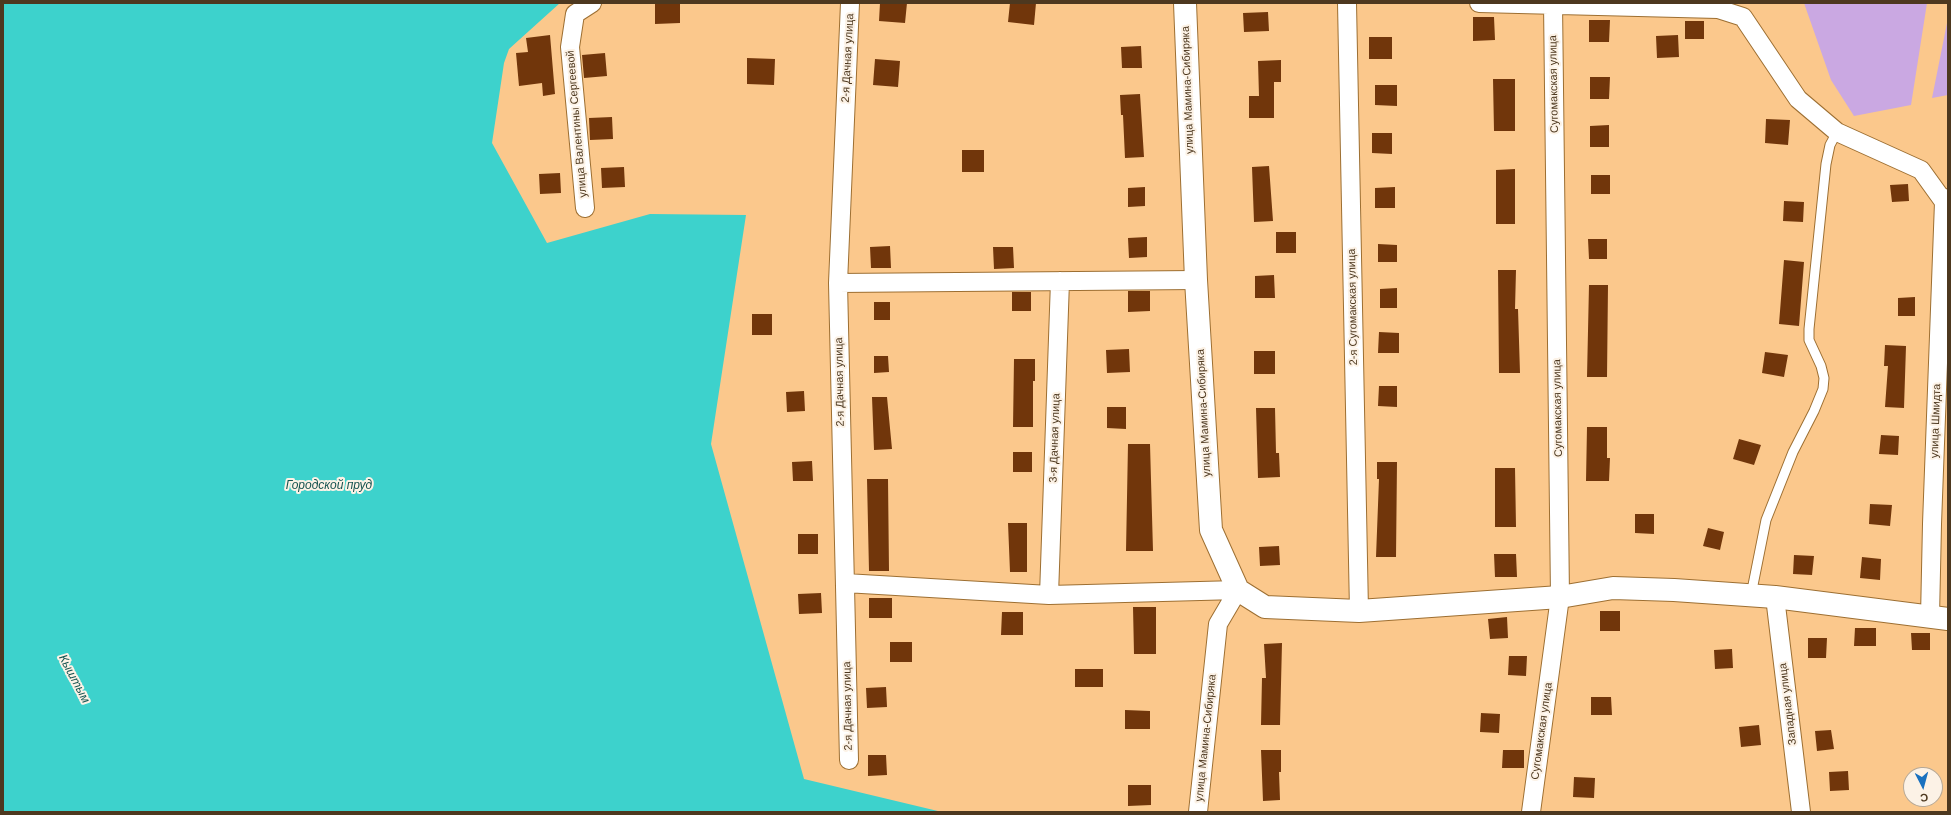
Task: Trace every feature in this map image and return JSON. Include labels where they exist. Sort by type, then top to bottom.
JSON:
[{"type":"main road","name":"улица Мамина-Сибиряка","points":[[1185,3],[1196,280],[1211,530],[1238,590]]},
{"type":"main road","points":[[1238,590],[1265,607],[1359,611],[1560,596],[1613,588],[1775,597],[1939,618]]},
{"type":"street","name":"улица Валентины Сергеевой","points":[[585,208],[570,47],[575,14],[592,3]]},
{"type":"street","name":"2-я Дачная улица","points":[[849,760],[838,283],[850,3]]},
{"type":"street","name":"2-я Сугомакская улица","points":[[1347,3],[1359,611]]},
{"type":"street","points":[[1479,3],[1718,9],[1743,17],[1798,99],[1837,132],[1921,170],[1946,200]]},
{"type":"street","name":"Сугомакская улица","points":[[1531,812],[1560,596],[1553,4]]},
{"type":"street","name":"улица Шмидта","points":[[1939,618],[1932,524],[1945,275],[1946,200]]},
{"type":"street","points":[[838,283],[1196,280]]},
{"type":"street","name":"3-я Дачная улица","points":[[1049,595],[1060,281]]},
{"type":"street","points":[[845,583],[1049,595],[1238,590]]},
{"type":"street","name":"улица Мамина-Сибиряка","points":[[1198,812],[1218,624],[1238,590]]},
{"type":"street","name":"Западная улица","points":[[1775,597],[1801,812]]},
{"type":"lane","points":[[1751,595],[1766,520],[1793,452],[1814,411],[1823,389],[1824,378],[1821,366],[1809,340],[1809,329],[1826,164],[1830,146],[1837,132]]},
{"type":"shaded area","points":[[1804,3],[1927,3],[1911,105],[1854,116],[1831,80]]},
{"type":"shaded area","points":[[1948,18],[1948,95],[1932,98]]},
{"type":"water","name":"Городской пруд","points":[[3,3],[560,3],[509,49],[504,63],[492,143],[547,243],[650,214],[746,215],[711,444],[804,779],[942,812],[3,812]]},
{"type":"building","points":[[655,3],[680,3],[680,23],[655,24]]},
{"type":"building","points":[[880,3],[907,3],[905,23],[879,21]]},
{"type":"building","points":[[1010,3],[1036,3],[1034,25],[1008,22]]},
{"type":"building","points":[[1268,12],[1269,31],[1244,32],[1243,13]]},
{"type":"building","points":[[1473,17],[1494,17],[1495,40],[1473,41]]},
{"type":"building","points":[[1589,20],[1610,20],[1609,42],[1589,42]]},
{"type":"building","points":[[1685,21],[1704,21],[1704,39],[1685,39]]},
{"type":"building","points":[[550,35],[555,94],[543,96],[542,83],[519,86],[516,53],[528,52],[526,38]]},
{"type":"building","points":[[1678,35],[1679,57],[1657,58],[1656,36]]},
{"type":"building","points":[[1369,37],[1392,37],[1392,59],[1369,59]]},
{"type":"building","points":[[1141,46],[1142,68],[1122,68],[1121,47]]},
{"type":"building","points":[[605,53],[607,76],[584,78],[582,55]]},
{"type":"building","points":[[747,58],[775,59],[774,85],[747,84]]},
{"type":"building","points":[[875,59],[900,61],[898,87],[873,85]]},
{"type":"building","points":[[1281,60],[1281,82],[1274,82],[1274,118],[1249,118],[1249,96],[1259,96],[1258,61]]},
{"type":"building","points":[[1590,77],[1610,77],[1609,99],[1590,99]]},
{"type":"building","points":[[1493,79],[1515,79],[1515,131],[1494,131]]},
{"type":"building","points":[[1375,85],[1397,85],[1397,106],[1375,105]]},
{"type":"building","points":[[1140,94],[1144,157],[1125,158],[1123,115],[1121,115],[1120,95]]},
{"type":"building","points":[[612,117],[613,139],[590,140],[589,118]]},
{"type":"building","points":[[1766,119],[1790,120],[1788,145],[1765,143]]},
{"type":"building","points":[[1609,125],[1609,147],[1590,147],[1590,126]]},
{"type":"building","points":[[1372,133],[1392,133],[1392,154],[1372,153]]},
{"type":"building","points":[[962,150],[984,150],[984,172],[962,172]]},
{"type":"building","points":[[1269,166],[1273,221],[1254,222],[1252,167]]},
{"type":"building","points":[[624,167],[625,187],[602,188],[601,168]]},
{"type":"building","points":[[1515,169],[1515,224],[1496,224],[1496,170]]},
{"type":"building","points":[[560,173],[561,193],[540,194],[539,174]]},
{"type":"building","points":[[1591,175],[1610,175],[1610,194],[1591,194]]},
{"type":"building","points":[[1908,184],[1909,201],[1892,202],[1890,185]]},
{"type":"building","points":[[1145,187],[1145,206],[1128,207],[1128,188]]},
{"type":"building","points":[[1395,187],[1395,208],[1375,208],[1375,188]]},
{"type":"building","points":[[1784,201],[1804,202],[1803,222],[1783,221]]},
{"type":"building","points":[[1276,232],[1296,232],[1296,253],[1276,253]]},
{"type":"building","points":[[1147,237],[1147,257],[1129,258],[1128,238]]},
{"type":"building","points":[[1588,239],[1607,239],[1607,259],[1589,259]]},
{"type":"building","points":[[1378,244],[1397,245],[1397,262],[1378,262]]},
{"type":"building","points":[[890,246],[891,268],[871,268],[870,247]]},
{"type":"building","points":[[993,247],[1013,247],[1014,268],[994,269]]},
{"type":"building","points":[[1784,260],[1804,262],[1799,326],[1779,324]]},
{"type":"building","points":[[1498,270],[1516,270],[1515,309],[1518,309],[1520,373],[1499,373]]},
{"type":"building","points":[[1274,275],[1275,298],[1255,298],[1255,276]]},
{"type":"building","points":[[1589,285],[1608,285],[1607,377],[1587,377]]},
{"type":"building","points":[[1397,288],[1397,308],[1380,308],[1380,289]]},
{"type":"building","points":[[1128,291],[1150,291],[1150,311],[1128,312]]},
{"type":"building","points":[[1012,292],[1031,292],[1031,311],[1012,311]]},
{"type":"building","points":[[1915,297],[1915,316],[1898,316],[1898,298]]},
{"type":"building","points":[[874,302],[890,302],[890,320],[874,320]]},
{"type":"building","points":[[752,314],[772,314],[772,335],[752,335]]},
{"type":"building","points":[[1379,332],[1399,333],[1399,353],[1378,353]]},
{"type":"building","points":[[1885,345],[1906,346],[1904,408],[1885,407],[1888,366],[1884,366]]},
{"type":"building","points":[[1129,349],[1130,372],[1107,373],[1106,350]]},
{"type":"building","points":[[1254,351],[1275,351],[1275,374],[1254,374]]},
{"type":"building","points":[[1765,352],[1788,355],[1784,377],[1762,373]]},
{"type":"building","points":[[874,356],[888,356],[889,372],[874,373]]},
{"type":"building","points":[[1014,359],[1035,359],[1035,381],[1033,381],[1033,427],[1013,427]]},
{"type":"building","points":[[1379,386],[1397,386],[1397,407],[1378,406]]},
{"type":"building","points":[[804,391],[805,411],[787,412],[786,392]]},
{"type":"building","points":[[872,397],[887,397],[892,449],[874,450]]},
{"type":"building","points":[[1107,407],[1126,407],[1126,429],[1107,428]]},
{"type":"building","points":[[1256,408],[1275,408],[1276,453],[1279,453],[1280,477],[1258,478]]},
{"type":"building","points":[[1587,427],[1607,427],[1607,458],[1610,458],[1609,481],[1586,481]]},
{"type":"building","points":[[1881,435],[1899,436],[1898,455],[1879,454]]},
{"type":"building","points":[[1739,439],[1761,445],[1754,465],[1733,459]]},
{"type":"building","points":[[1128,444],[1150,444],[1153,551],[1126,551]]},
{"type":"building","points":[[1013,452],[1032,452],[1032,472],[1013,472]]},
{"type":"building","points":[[812,461],[813,481],[793,481],[792,462]]},
{"type":"building","points":[[1377,462],[1397,462],[1396,557],[1376,557],[1379,479],[1377,479]]},
{"type":"building","points":[[1495,468],[1515,468],[1516,527],[1495,527]]},
{"type":"building","points":[[867,479],[888,479],[889,571],[869,571]]},
{"type":"building","points":[[1870,504],[1892,505],[1890,526],[1869,524]]},
{"type":"building","points":[[1635,514],[1654,514],[1654,534],[1635,533]]},
{"type":"building","points":[[1008,523],[1027,523],[1027,572],[1010,572]]},
{"type":"building","points":[[1708,528],[1724,532],[1720,550],[1703,546]]},
{"type":"building","points":[[798,534],[818,534],[818,554],[798,554]]},
{"type":"building","points":[[1279,546],[1280,565],[1260,566],[1259,547]]},
{"type":"building","points":[[1494,554],[1516,554],[1517,577],[1495,577]]},
{"type":"building","points":[[1794,555],[1814,556],[1812,575],[1793,574]]},
{"type":"building","points":[[1862,557],[1881,559],[1880,580],[1860,578]]},
{"type":"building","points":[[821,593],[822,613],[799,614],[798,594]]},
{"type":"building","points":[[869,598],[892,598],[892,618],[869,618]]},
{"type":"building","points":[[1133,607],[1156,607],[1156,654],[1134,654]]},
{"type":"building","points":[[1600,611],[1620,611],[1620,631],[1600,631]]},
{"type":"building","points":[[1002,612],[1023,612],[1023,635],[1001,635]]},
{"type":"building","points":[[1507,617],[1508,638],[1490,639],[1488,619]]},
{"type":"building","points":[[1855,628],[1876,628],[1876,646],[1854,646]]},
{"type":"building","points":[[1911,633],[1930,633],[1930,650],[1912,650]]},
{"type":"building","points":[[1808,638],[1827,638],[1826,658],[1808,658]]},
{"type":"building","points":[[890,642],[912,642],[912,662],[890,662]]},
{"type":"building","points":[[1282,643],[1280,725],[1261,725],[1262,678],[1266,678],[1264,644]]},
{"type":"building","points":[[1732,649],[1733,668],[1715,669],[1714,650]]},
{"type":"building","points":[[1509,656],[1527,656],[1526,676],[1508,675]]},
{"type":"building","points":[[1075,669],[1103,669],[1103,687],[1075,687]]},
{"type":"building","points":[[886,687],[887,707],[867,708],[866,688]]},
{"type":"building","points":[[1591,697],[1611,697],[1612,715],[1591,715]]},
{"type":"building","points":[[1125,710],[1150,711],[1150,729],[1125,729]]},
{"type":"building","points":[[1481,713],[1500,714],[1499,733],[1480,732]]},
{"type":"building","points":[[1759,725],[1761,745],[1741,747],[1739,727]]},
{"type":"building","points":[[1831,730],[1834,749],[1817,751],[1815,731]]},
{"type":"building","points":[[1261,750],[1281,750],[1281,772],[1279,772],[1280,800],[1263,801]]},
{"type":"building","points":[[1503,750],[1524,750],[1524,768],[1502,768]]},
{"type":"building","points":[[868,755],[886,755],[887,775],[868,776]]},
{"type":"building","points":[[1848,771],[1849,790],[1830,791],[1829,772]]},
{"type":"building","points":[[1574,777],[1595,778],[1594,798],[1573,797]]},
{"type":"building","points":[[1128,785],[1151,785],[1151,805],[1128,806]]},
{"type":"water label","name":"Кыштым","points":[[74,679]]}]
